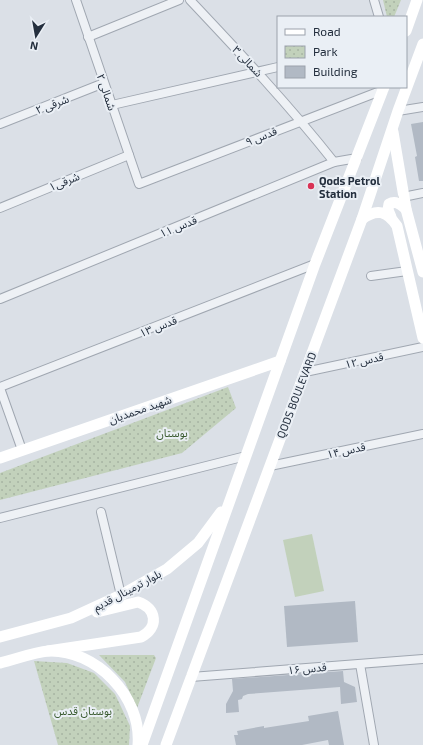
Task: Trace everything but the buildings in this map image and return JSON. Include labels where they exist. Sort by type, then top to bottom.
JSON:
[{"type":"main road","points":[[407,28],[417,1]]},
{"type":"main road","name":"QODS BOULEVARD","points":[[407,87],[423,44]]},
{"type":"main road","points":[[142,745],[315,264],[384,88]]},
{"type":"main road","name":"QODS BOULEVARD","points":[[166,745],[362,219],[407,88]]},
{"type":"main road","points":[[393,129],[403,197],[423,272]]},
{"type":"main road","points":[[406,209],[398,203],[392,202],[389,204],[388,210],[397,226],[423,338]]},
{"type":"main road","points":[[362,219],[371,213],[381,212],[391,217]]},
{"type":"main road","name":"شهید محمدیان","points":[[0,458],[280,362]]},
{"type":"main road","name":"بلوار ترمینال قدیم","points":[[0,636],[71,618],[121,595],[167,569],[198,543],[228,504]]},
{"type":"main road","points":[[0,663],[48,651],[141,637],[152,629],[154,622],[154,615],[150,609],[145,604],[138,602],[71,618]]},
{"type":"main road","points":[[48,651],[71,654],[92,663],[111,677],[125,694],[135,716],[138,745]]},
{"type":"street","name":"شمالی ۲","points":[[76,0],[139,184]]},
{"type":"street","points":[[88,36],[179,0]]},
{"type":"street","name":"شمالی ۳","points":[[190,0],[301,120],[334,162]]},
{"type":"street","points":[[374,0],[379,16]]},
{"type":"street","points":[[112,105],[277,67]]},
{"type":"street","name":"شرقی ۲","points":[[0,124],[104,83]]},
{"type":"street","name":"قدس ۹","points":[[139,184],[384,88]]},
{"type":"street","points":[[398,111],[423,107]]},
{"type":"street","name":"شرقی۱","points":[[0,208],[129,155]]},
{"type":"street","name":"قدس ۱۱","points":[[0,299],[334,162],[357,158]]},
{"type":"street","points":[[403,197],[423,193]]},
{"type":"street","name":"قدس ۱۳","points":[[0,388],[315,264]]},
{"type":"street","points":[[371,276],[408,271]]},
{"type":"street","name":"قدس ۱۲","points":[[305,372],[423,347]]},
{"type":"street","points":[[0,388],[22,450]]},
{"type":"street","name":"قدس ۱۴","points":[[270,466],[423,434]]},
{"type":"street","points":[[0,518],[246,456]]},
{"type":"street","points":[[101,512],[121,595]]},
{"type":"street","name":"قدس ۱۶","points":[[191,677],[423,659]]},
{"type":"street","points":[[360,664],[374,745]]},
{"type":"green space","points":[[383,0],[401,0],[394,16],[387,16]]},
{"type":"green space","name":"بوستان","points":[[228,387],[236,408],[182,453],[0,500],[0,473]]},
{"type":"green space","points":[[312,534],[324,591],[295,597],[283,540]]},
{"type":"green space","points":[[99,655],[154,655],[156,658],[137,708],[125,682]]},
{"type":"green space","name":"بوستان قدس","points":[[34,661],[67,663],[94,673],[115,694],[130,726],[129,745],[58,745]]},
{"type":"place","name":"Qods Petrol Station","points":[[311,186]]}]
